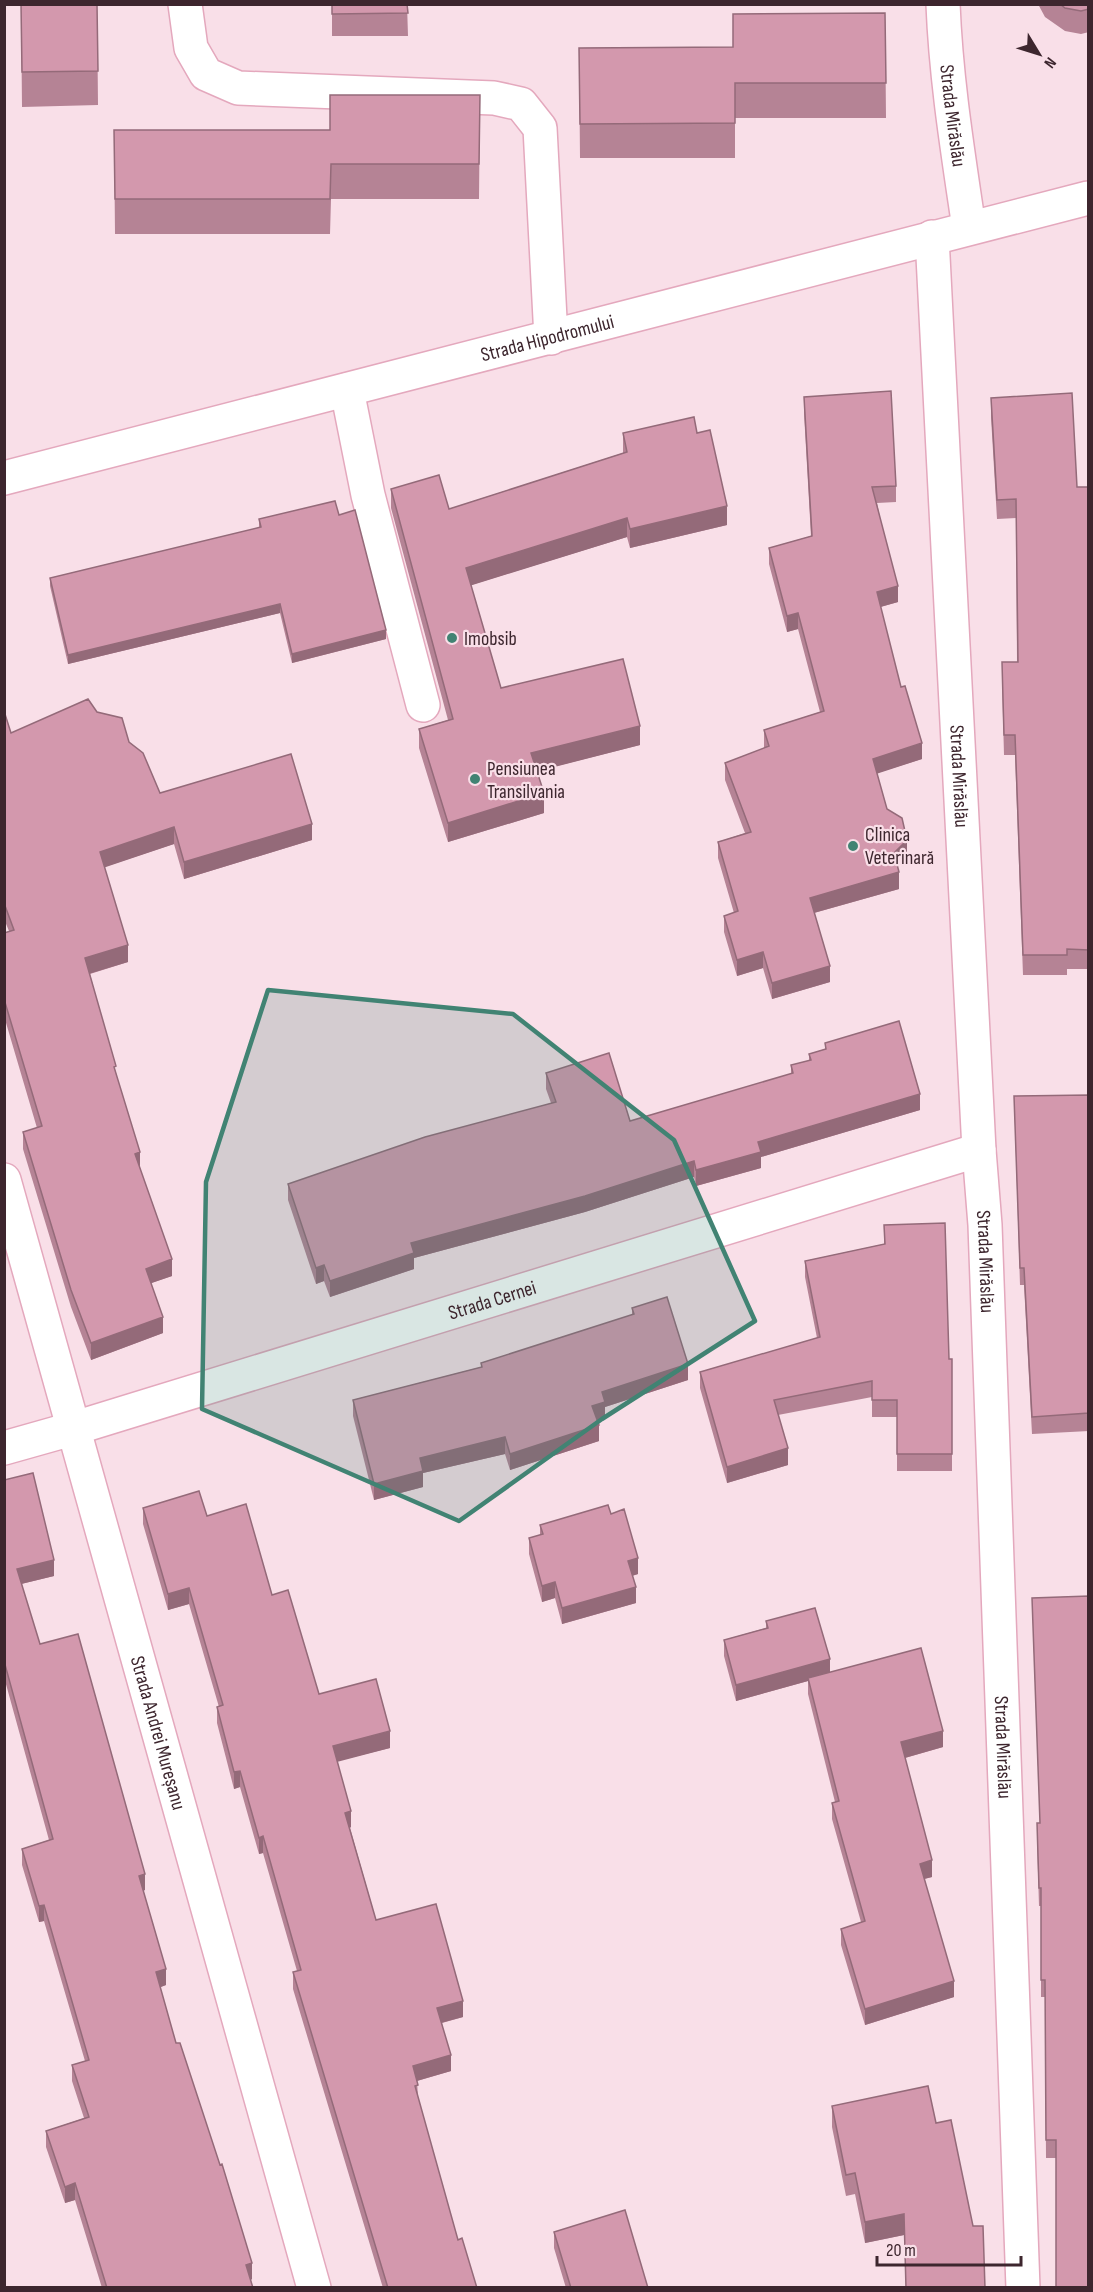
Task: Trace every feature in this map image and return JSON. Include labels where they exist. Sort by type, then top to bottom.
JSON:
[{"type":"street","points":[[185,4],[191,48],[206,74],[238,88],[494,98],[521,104],[540,128],[551,338]]},
{"type":"street","name":"Strada Mirăslău","points":[[943,4],[946,70],[969,228]]},
{"type":"street","name":"Strada Hipodromului","points":[[4,478],[1089,198]]},
{"type":"street","name":"Strada Mirăslău","points":[[932,237],[979,1150],[985,1225],[1023,2288]]},
{"type":"street","points":[[347,390],[368,495],[423,705]]},
{"type":"street","name":"Strada Cernei","points":[[4,1448],[979,1150]]},
{"type":"street","name":"Strada Andrei Mureșanu","points":[[4,1180],[314,2288]]},
{"type":"highlighted area","points":[[268,990],[513,1014],[674,1140],[755,1321],[602,1419],[459,1521],[202,1409],[206,1182]]},
{"type":"building","points":[[21,4],[97,4],[98,71],[22,72]]},
{"type":"building","points":[[332,4],[407,4],[408,13],[332,14]]},
{"type":"building","points":[[1060,4],[1089,4],[1089,9],[1081,11],[1065,8]]},
{"type":"building","points":[[885,13],[886,83],[735,83],[735,123],[580,124],[579,48],[733,47],[733,14]]},
{"type":"building","points":[[330,95],[480,95],[479,164],[331,164],[330,199],[115,199],[114,130],[330,130]]},
{"type":"building","points":[[891,391],[896,486],[872,487],[898,586],[877,592],[901,687],[905,686],[922,743],[873,759],[887,809],[902,818],[907,840],[894,853],[899,872],[810,898],[830,966],[772,983],[763,952],[737,960],[724,916],[738,911],[718,842],[751,832],[725,763],[769,746],[764,730],[824,711],[798,613],[787,616],[769,548],[812,536],[804,397]]},
{"type":"building","points":[[1072,393],[1077,487],[1089,487],[1089,950],[1067,949],[1067,955],[1023,955],[1015,735],[1004,735],[1002,662],[1018,662],[1016,499],[997,500],[991,398]]},
{"type":"building","points":[[694,417],[697,433],[710,430],[727,506],[630,529],[627,518],[466,568],[501,688],[623,659],[640,726],[531,753],[544,793],[448,823],[419,729],[453,719],[391,489],[439,475],[449,509],[627,452],[623,433]]},
{"type":"building","points":[[335,501],[339,515],[355,510],[386,630],[292,654],[280,604],[68,655],[50,578],[261,527],[259,519]]},
{"type":"building","points":[[88,699],[97,712],[122,718],[129,742],[143,753],[160,793],[291,754],[312,824],[184,862],[174,827],[100,852],[128,945],[85,958],[116,1066],[114,1067],[140,1152],[135,1154],[172,1259],[146,1269],[163,1317],[91,1343],[71,1290],[23,1132],[42,1126],[4,999],[4,933],[14,930],[4,903],[4,711],[11,733]]},
{"type":"building","points":[[899,1021],[920,1094],[758,1142],[761,1152],[696,1170],[694,1161],[585,1196],[411,1243],[414,1253],[330,1281],[324,1265],[316,1268],[288,1184],[425,1137],[556,1102],[546,1073],[609,1053],[630,1121],[793,1073],[791,1065],[811,1060],[809,1054],[826,1049],[825,1043]]},
{"type":"building","points":[[1089,1095],[1089,1413],[1032,1417],[1024,1268],[1020,1268],[1014,1096]]},
{"type":"building","points":[[945,1223],[949,1359],[952,1359],[952,1454],[897,1454],[897,1400],[872,1400],[872,1381],[774,1400],[788,1448],[727,1467],[700,1372],[820,1337],[805,1261],[885,1244],[884,1225]]},
{"type":"building","points":[[667,1297],[688,1364],[602,1392],[605,1402],[592,1406],[599,1425],[510,1454],[505,1437],[420,1458],[423,1471],[374,1484],[353,1400],[482,1367],[481,1363],[634,1314],[632,1308]]},
{"type":"building","points":[[33,1473],[54,1560],[17,1569],[40,1644],[78,1634],[145,1874],[139,1876],[166,1969],[156,1972],[176,2043],[180,2043],[220,2165],[222,2164],[252,2263],[246,2265],[253,2288],[107,2288],[75,2183],[65,2187],[46,2131],[89,2117],[72,2065],[89,2060],[44,1905],[39,1906],[22,1849],[53,1839],[4,1661],[4,1480]]},
{"type":"building","points":[[199,1491],[207,1516],[246,1504],[272,1595],[288,1590],[319,1694],[376,1679],[390,1731],[333,1746],[351,1811],[345,1813],[376,1920],[436,1904],[463,2001],[437,2008],[451,2055],[413,2066],[418,2085],[415,2086],[458,2240],[462,2238],[477,2288],[388,2288],[293,1972],[301,1970],[263,1836],[259,1838],[240,1771],[234,1772],[217,1707],[223,1705],[189,1588],[168,1594],[143,1508]]},
{"type":"building","points":[[608,1505],[611,1514],[624,1509],[638,1558],[628,1561],[636,1587],[562,1608],[555,1582],[542,1586],[529,1538],[543,1534],[540,1525]]},
{"type":"building","points":[[1089,1596],[1089,2288],[1056,2288],[1056,2140],[1046,2140],[1045,1980],[1041,1980],[1041,1888],[1039,1888],[1037,1823],[1040,1823],[1032,1598]]},
{"type":"building","points":[[815,1608],[830,1659],[736,1685],[724,1640],[768,1628],[766,1621]]},
{"type":"building","points":[[921,1648],[943,1731],[901,1742],[932,1860],[920,1864],[954,1981],[865,2009],[841,1929],[865,1921],[832,1803],[839,1801],[808,1678]]},
{"type":"building","points":[[928,2086],[936,2123],[951,2120],[973,2226],[983,2226],[985,2288],[906,2288],[904,2214],[865,2222],[855,2173],[846,2175],[832,2106]]},
{"type":"building","points":[[625,2210],[648,2288],[571,2288],[554,2232]]},
{"type":"place","name":"Imobsib","points":[[452,638]]},
{"type":"place","name":"Pensiunea Transilvania","points":[[475,779]]},
{"type":"place","name":"Clinica Veterinară","points":[[853,846]]}]
